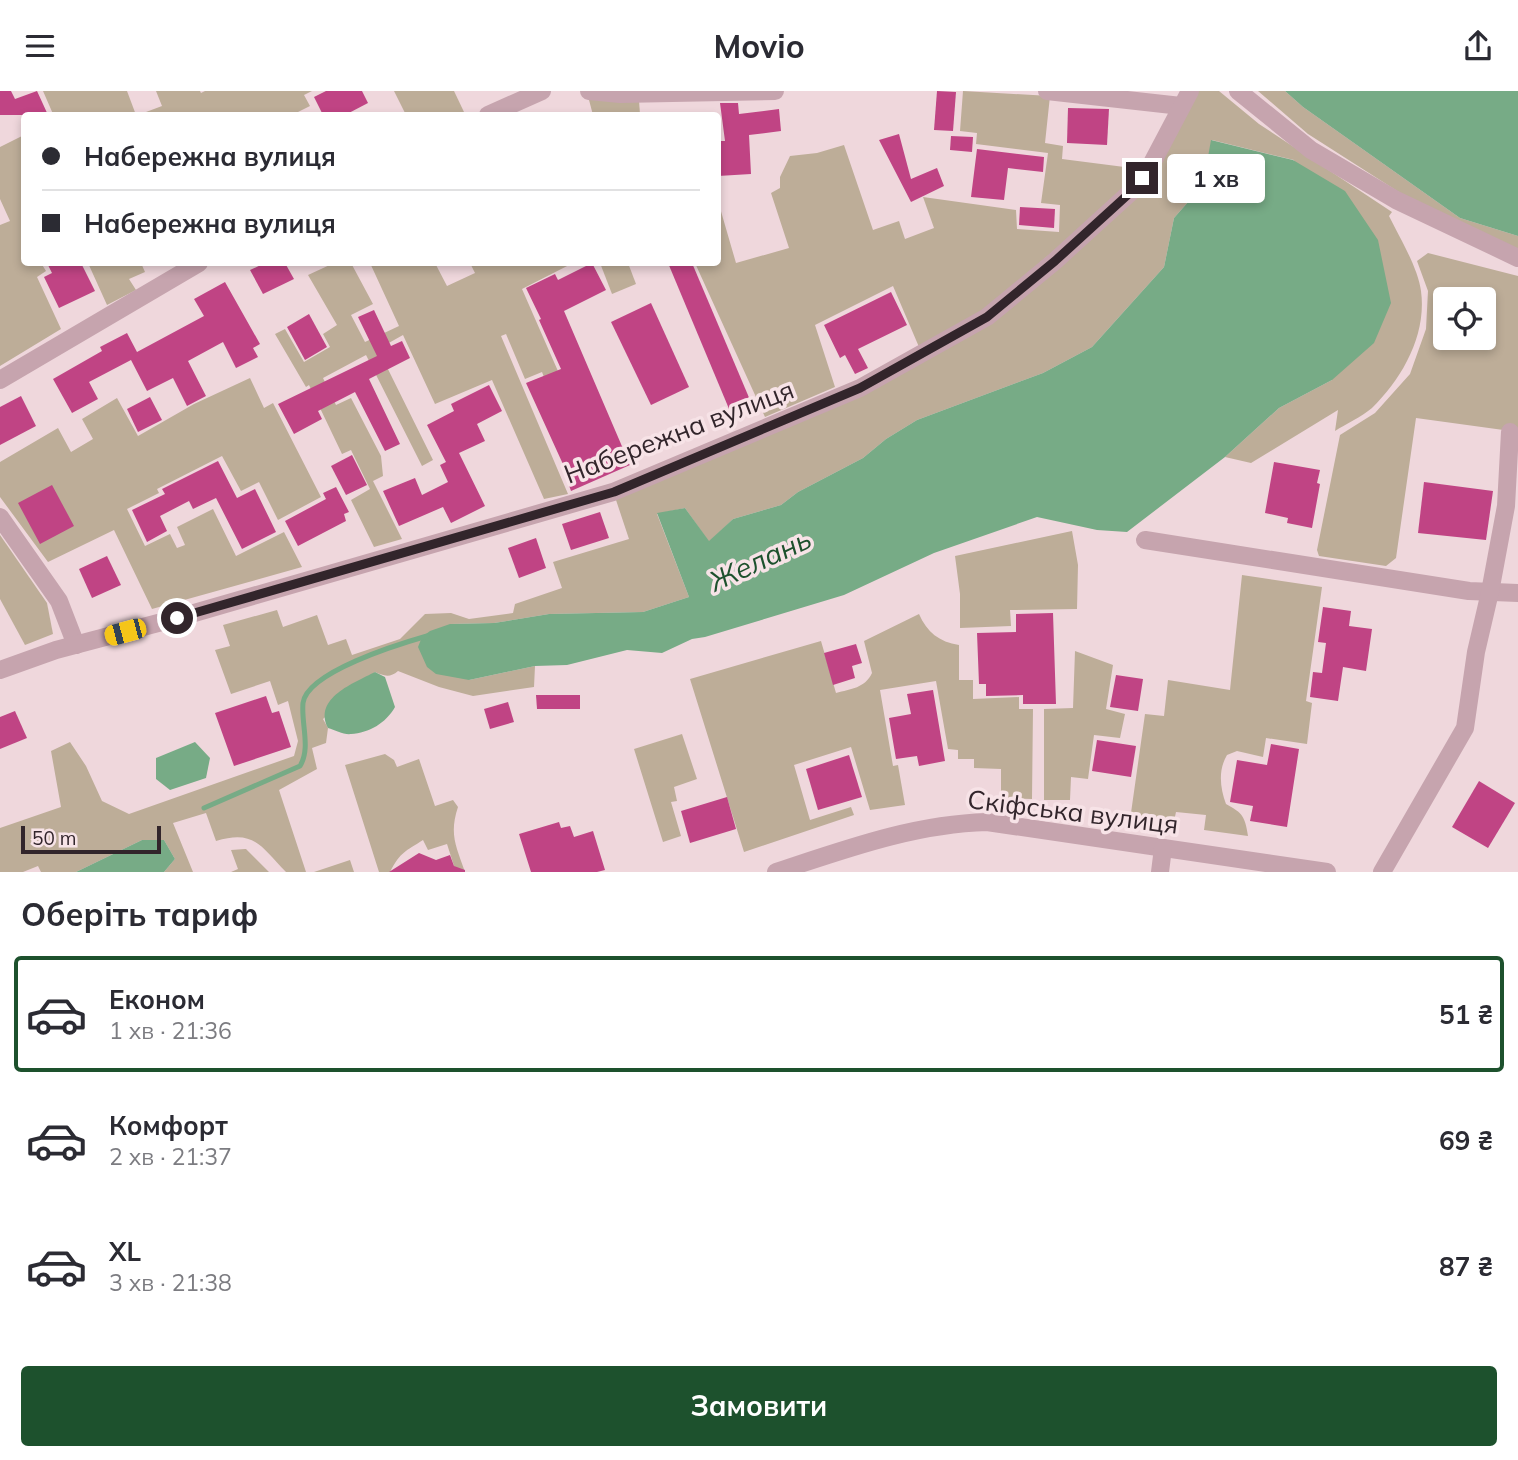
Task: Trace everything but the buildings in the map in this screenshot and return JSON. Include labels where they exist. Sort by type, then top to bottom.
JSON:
[{"type":"street","points":[[495,112],[542,91]]},
{"type":"street","points":[[589,91],[620,94],[775,91]]},
{"type":"street","points":[[1047,91],[1185,98]]},
{"type":"street","points":[[1238,91],[1311,150],[1396,200],[1518,258]]},
{"type":"street","name":"Набережна вулиця","points":[[0,670],[76,645],[614,492],[860,388],[987,317],[1055,261],[1133,190],[1151,165],[1185,98]]},
{"type":"street","points":[[0,380],[194,266]]},
{"type":"street","points":[[1382,872],[1465,728],[1476,652],[1506,506],[1510,432]]},
{"type":"street","points":[[0,517],[59,601],[76,645]]},
{"type":"street","points":[[1145,540],[1469,591],[1518,593]]},
{"type":"street","name":"Скіфська вулиця","points":[[776,872],[883,837],[954,823],[988,822],[1327,872]]},
{"type":"street","points":[[1160,872],[1163,848]]},
{"type":"shaded area","points":[[43,91],[127,91],[135,112],[52,112]]},
{"type":"shaded area","points":[[156,91],[312,91],[304,95],[310,106],[298,112],[146,112],[162,106]]},
{"type":"shaded area","points":[[394,91],[454,91],[464,112],[404,112]]},
{"type":"shaded area","points":[[963,91],[1050,96],[1045,143],[1063,146],[1062,159],[1140,169],[1136,181],[984,310],[919,347],[893,286],[815,325],[835,387],[765,417],[696,266],[721,266],[721,211],[736,263],[789,248],[771,193],[780,188],[780,177],[790,156],[817,153],[844,145],[873,230],[899,221],[905,239],[934,228],[923,197],[1016,210],[1017,229],[1059,232],[1060,205],[1041,203],[1048,153],[976,144],[977,133],[960,131]]},
{"type":"shaded area","points":[[1196,91],[1219,91],[1259,124],[1392,212],[1389,216],[1419,282],[1422,307],[1420,324],[1416,340],[1402,370],[1383,396],[1363,414],[1335,431],[1338,410],[1251,463],[1225,457],[1279,408],[1332,380],[1294,160],[1212,140],[1203,185],[1174,218],[1164,267],[1092,347],[1043,373],[917,420],[886,439],[863,458],[798,492],[781,505],[733,519],[709,542],[685,508],[657,514],[689,597],[643,612],[549,614],[494,623],[450,624],[469,680],[535,666],[534,687],[473,696],[439,687],[398,671],[387,676],[375,672],[323,719],[328,728],[326,743],[312,748],[317,769],[279,790],[306,872],[286,872],[263,848],[249,839],[240,837],[216,841],[206,813],[173,823],[193,872],[164,872],[175,859],[164,840],[142,840],[76,872],[41,872],[38,866],[23,872],[0,872],[0,828],[61,807],[51,751],[70,742],[86,766],[102,801],[129,814],[294,756],[298,741],[288,701],[278,705],[270,681],[231,694],[215,650],[230,646],[223,625],[277,610],[283,627],[317,615],[328,645],[346,639],[352,655],[400,639],[425,614],[451,613],[469,619],[513,613],[515,604],[562,588],[553,562],[629,539],[615,497],[990,321],[1137,195]]},
{"type":"shaded area","points":[[1258,91],[1285,91],[1303,107],[1460,218],[1518,236],[1518,251],[1455,228],[1308,134]]},
{"type":"shaded area","points":[[589,100],[639,100],[640,112],[592,112]]},
{"type":"shaded area","points":[[21,136],[21,266],[43,266],[46,271],[37,277],[61,329],[0,366],[0,225],[10,221],[0,199],[0,147]]},
{"type":"shaded area","points":[[1428,253],[1518,276],[1518,432],[1416,418],[1396,558],[1386,566],[1319,556],[1317,550],[1340,435],[1375,413],[1410,374],[1426,329],[1428,291],[1417,261]]},
{"type":"shaded area","points":[[89,266],[142,266],[145,272],[129,279],[136,290],[107,305]]},
{"type":"shaded area","points":[[328,266],[353,266],[373,304],[351,315],[365,342],[399,326],[371,266],[437,266],[447,286],[475,273],[472,266],[567,266],[522,289],[575,410],[553,400],[542,372],[525,379],[506,334],[501,336],[568,494],[544,499],[492,380],[435,404],[403,335],[378,349],[433,460],[422,466],[366,355],[323,378],[336,405],[351,398],[381,456],[383,476],[373,481],[402,539],[374,547],[351,500],[370,489],[351,450],[342,454],[309,385],[306,387],[275,334],[285,329],[304,362],[330,347],[323,334],[337,325],[308,275]]},
{"type":"shaded area","points":[[601,266],[629,266],[636,284],[612,294]]},
{"type":"shaded area","points":[[250,378],[264,408],[273,403],[321,497],[278,520],[259,482],[241,491],[222,456],[157,489],[159,493],[127,509],[145,546],[170,534],[177,548],[185,545],[177,527],[213,509],[236,556],[284,532],[302,567],[152,609],[114,530],[48,562],[0,497],[0,462],[58,428],[71,452],[93,439],[82,419],[117,398],[138,436],[194,404]]},
{"type":"shaded area","points":[[1072,531],[1078,565],[1077,609],[1010,610],[1011,626],[960,628],[960,594],[955,556]]},
{"type":"shaded area","points":[[0,535],[47,603],[53,634],[25,645],[0,599]]},
{"type":"shaded area","points":[[1242,575],[1322,587],[1306,701],[1312,703],[1307,744],[1266,738],[1263,757],[1237,751],[1227,755],[1221,773],[1224,798],[1226,804],[1242,816],[1248,836],[1204,830],[1206,815],[1176,812],[1173,826],[1130,820],[1145,714],[1164,716],[1168,680],[1230,690]]},
{"type":"shaded area","points":[[919,614],[934,635],[959,645],[959,680],[973,680],[973,699],[1019,697],[1019,709],[1033,709],[1032,799],[1001,798],[1001,769],[974,768],[974,759],[958,759],[958,750],[948,749],[936,681],[880,690],[893,766],[898,765],[905,805],[870,810],[851,747],[794,765],[810,820],[851,807],[854,815],[744,852],[690,679],[821,641],[836,693],[852,689],[866,682],[872,673],[864,641]]},
{"type":"shaded area","points":[[1075,651],[1113,665],[1106,709],[1125,714],[1120,738],[1094,735],[1088,779],[1071,777],[1070,800],[1044,800],[1044,709],[1073,708]]},
{"type":"shaded area","points":[[682,734],[697,779],[674,787],[677,801],[671,802],[681,836],[663,842],[634,749]]},
{"type":"shaded area","points":[[385,754],[394,760],[397,767],[419,759],[435,806],[453,800],[458,807],[454,833],[465,872],[456,872],[447,844],[428,850],[423,840],[401,856],[390,872],[379,872],[345,765]]},
{"type":"shaded area","points":[[246,849],[269,872],[231,872],[238,869],[231,850]]},
{"type":"shaded area","points":[[350,860],[354,872],[314,872]]},
{"type":"water","points":[[1285,91],[1518,91],[1518,236],[1460,218],[1303,107]]},
{"type":"water","points":[[1211,140],[1293,160],[1345,191],[1378,240],[1391,303],[1374,343],[1332,380],[1279,408],[1225,457],[1127,532],[1097,530],[1037,517],[934,553],[844,595],[692,639],[662,653],[627,650],[567,665],[535,666],[469,680],[436,674],[427,667],[418,647],[422,637],[450,624],[494,623],[549,614],[643,612],[689,597],[657,513],[685,508],[709,541],[733,519],[781,505],[798,492],[863,458],[886,439],[917,420],[1043,373],[1092,347],[1164,267],[1174,218],[1203,185]]},
{"type":"water","points":[[375,672],[385,677],[395,707],[387,718],[364,732],[345,734],[328,728],[325,717],[331,700],[347,687]]},
{"type":"water","points":[[195,742],[210,758],[206,778],[170,790],[156,779],[156,758]]},
{"type":"water","points":[[142,840],[164,840],[175,859],[164,872],[76,872]]},
{"type":"waterway","name":"Желань","points":[[204,808],[300,766],[305,752],[303,703],[308,692],[320,681],[356,661],[427,636]]},
{"type":"route","points":[[177,618],[614,492],[860,388],[987,317],[1055,261],[1133,190],[1142,178]]}]
